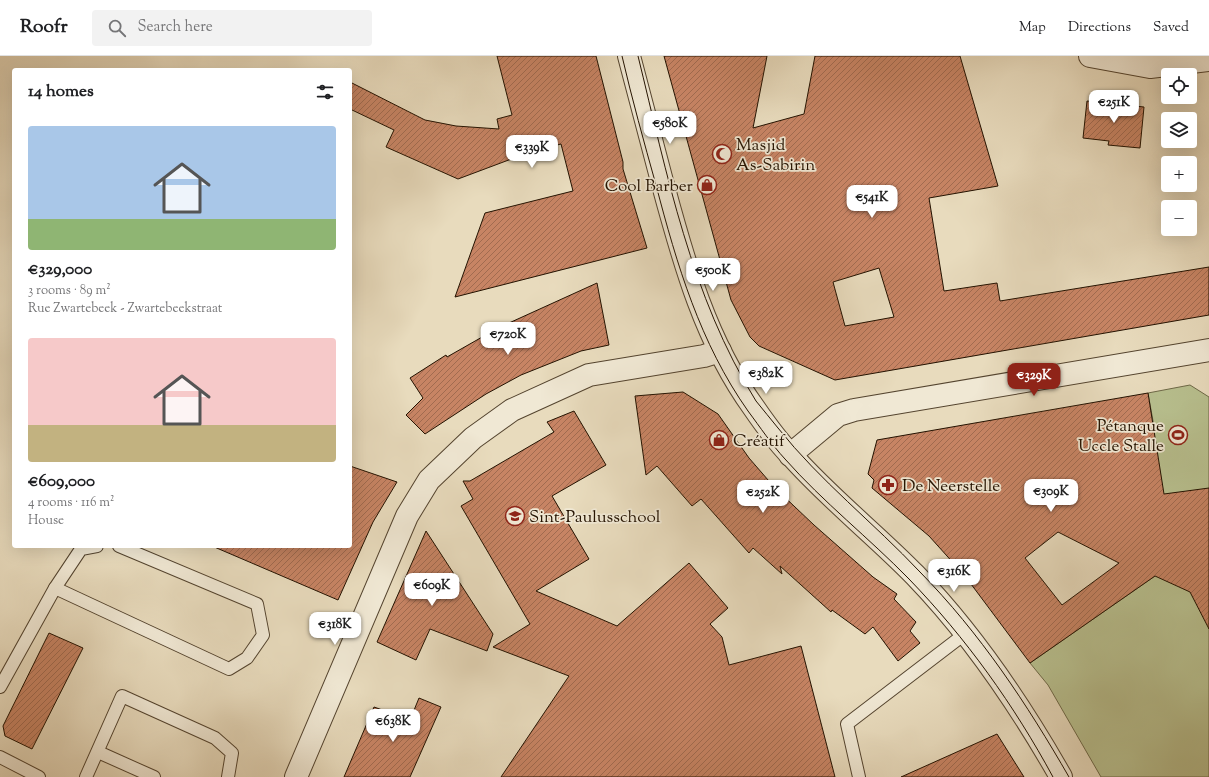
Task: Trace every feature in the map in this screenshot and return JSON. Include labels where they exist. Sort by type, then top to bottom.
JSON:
[{"type":"street","points":[[629,56],[688,272],[703,314],[720,351],[752,406],[790,455],[914,575],[966,633],[1037,734],[1061,777]]},
{"type":"street","points":[[1090,56],[1150,67],[1209,60]]},
{"type":"street","points":[[790,455],[838,415],[854,410],[1209,350]]},
{"type":"street","points":[[296,777],[405,522],[429,480],[473,438],[512,410],[589,376],[704,356],[720,351]]},
{"type":"lane","points":[[0,688],[55,588],[81,549],[86,548]]},
{"type":"lane","points":[[55,588],[229,668],[247,658],[263,636],[257,604],[124,548]]},
{"type":"lane","points":[[860,777],[847,724],[966,633]]},
{"type":"lane","points":[[86,777],[122,696],[215,738],[232,753],[228,777]]},
{"type":"lane","points":[[98,752],[154,777]]},
{"type":"lane","points":[[0,757],[39,777]]},
{"type":"green space","points":[[1190,385],[1209,397],[1209,777],[1101,777],[1048,685],[1030,663],[1155,576],[1153,433],[1155,432],[1148,393]]},
{"type":"building","points":[[497,56],[596,56],[623,162],[623,169],[647,248],[455,297],[485,213],[573,191],[561,144],[530,152],[458,179],[386,147],[394,130],[352,110],[352,83],[425,120],[456,126],[499,129],[497,119],[512,115]]},
{"type":"building","points":[[664,56],[767,56],[753,128],[804,114],[815,56],[960,56],[998,186],[929,198],[944,291],[997,283],[1000,301],[1209,267],[1209,315],[835,380],[759,346],[750,337],[731,300]],"holes":[[[879,268],[894,317],[845,326],[833,282]]]},
{"type":"building","points":[[1087,101],[1144,107],[1140,148],[1108,145],[1109,141],[1083,138]]},
{"type":"building","points":[[597,283],[609,345],[581,351],[521,375],[486,394],[425,434],[406,415],[423,398],[410,378],[446,355],[447,357],[498,328]]},
{"type":"building","points":[[683,392],[718,414],[749,458],[775,488],[873,577],[897,594],[894,599],[916,622],[910,631],[920,643],[898,661],[873,627],[865,634],[832,610],[831,612],[780,566],[782,574],[753,548],[749,553],[701,499],[692,506],[657,466],[646,475],[635,396]]},
{"type":"building","points":[[1148,393],[1164,494],[1209,488],[1209,629],[1190,592],[1155,576],[1030,663],[965,576],[929,536],[872,488],[874,480],[868,474],[877,440]],"holes":[[[1058,532],[1119,563],[1062,605],[1025,558]]]},
{"type":"building","points":[[574,411],[606,465],[552,496],[589,559],[536,591],[617,626],[689,563],[728,608],[710,624],[722,637],[729,665],[801,646],[835,777],[501,777],[569,676],[493,647],[530,624],[461,506],[473,499],[463,481],[470,481],[554,432],[547,422]]},
{"type":"building","points":[[352,467],[397,482],[373,522],[338,600],[217,548],[352,548]]},
{"type":"building","points":[[426,531],[493,634],[487,651],[430,629],[416,660],[377,642]]},
{"type":"building","points":[[49,633],[83,648],[32,749],[5,736],[3,726]]},
{"type":"building","points":[[419,698],[441,707],[410,777],[344,777],[374,707],[410,720]]},
{"type":"building","points":[[997,734],[1024,777],[901,777]]},
{"type":"tram line","points":[[622,56],[672,244],[703,331],[731,385],[748,411],[785,459],[830,505],[909,579],[950,625],[988,673],[1005,698],[1038,750],[1053,777]]},
{"type":"tram line","points":[[638,56],[671,190],[698,277],[714,320],[733,361],[756,401],[811,466],[902,554],[942,595],[963,620],[1019,696],[1069,777]]},
{"type":"place","name":"Masjid As-Sabirin","points":[[722,154]]},
{"type":"place","name":"Cool Barber","points":[[707,185]]},
{"type":"place","name":"Pétanque Uccle Stalle","points":[[1178,435]]},
{"type":"place","name":"Créatif","points":[[719,440]]},
{"type":"place","name":"De Neerstelle","points":[[888,485]]},
{"type":"place","name":"Sint-Paulusschool","points":[[515,516]]}]
